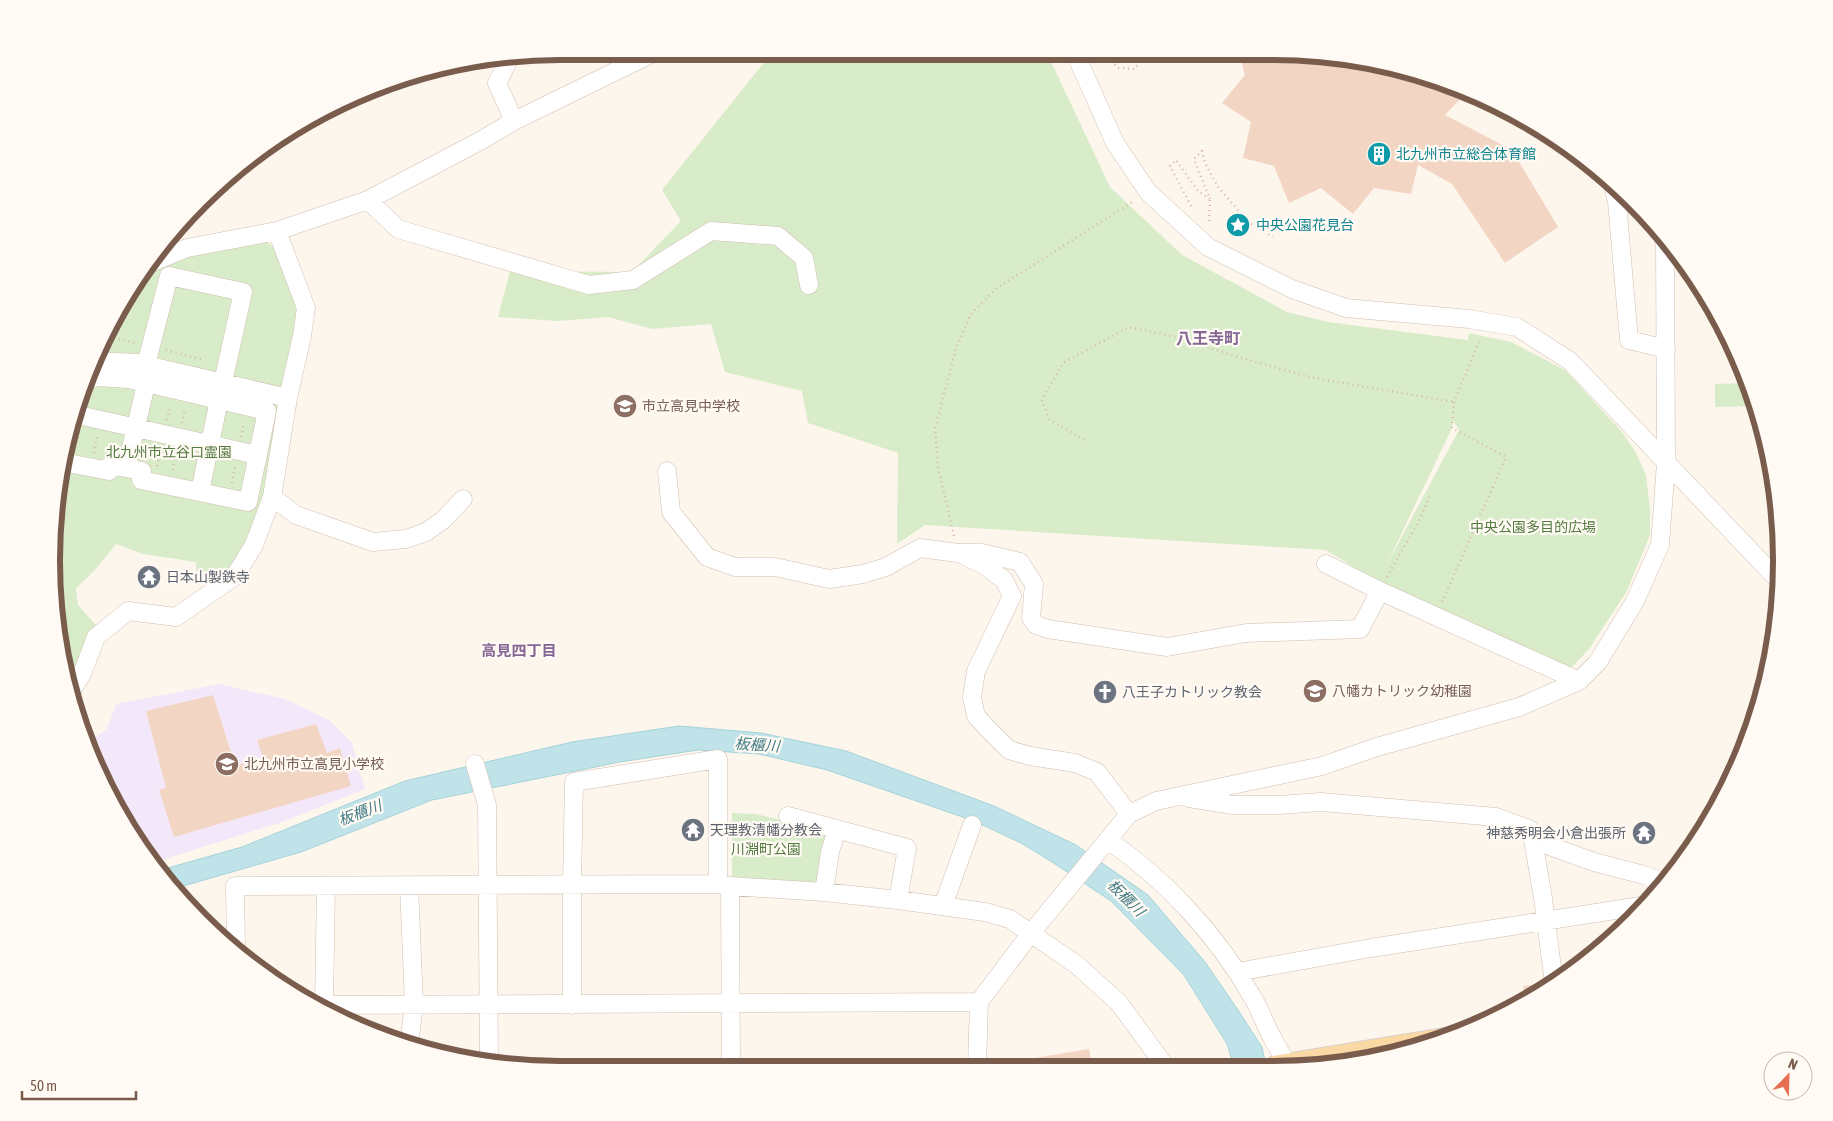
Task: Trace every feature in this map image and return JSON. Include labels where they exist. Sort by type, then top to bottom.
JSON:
[{"type":"main road","points":[[1324,1058],[1376,1050]]},
{"type":"street","points":[[161,259],[187,248],[278,231],[368,200],[514,121],[639,60]]},
{"type":"street","points":[[1078,60],[1115,143],[1148,192],[1208,248],[1292,289],[1346,308],[1469,319],[1516,327],[1570,361],[1773,574]]},
{"type":"street","points":[[507,63],[497,83],[514,121]]},
{"type":"street","points":[[1615,196],[1629,340],[1666,349]]},
{"type":"street","points":[[368,200],[398,229],[589,285],[633,280],[711,231],[778,236],[804,258],[809,286]]},
{"type":"street","points":[[76,684],[82,674],[96,637],[128,611],[176,616],[235,576],[254,545],[272,497],[288,398],[302,336],[306,308],[278,231]]},
{"type":"street","points":[[977,1061],[978,1002],[1031,933],[1129,814],[1156,801],[1322,766],[1377,747],[1519,707],[1579,681],[1598,662],[1635,600],[1660,545],[1666,464],[1665,250]]},
{"type":"street","points":[[126,468],[169,276],[243,292],[200,492]]},
{"type":"street","points":[[70,463],[109,471],[110,465],[142,471],[141,480],[248,502],[267,411],[220,392],[148,372],[101,363]]},
{"type":"street","points":[[95,378],[129,379],[148,372]]},
{"type":"street","points":[[220,392],[288,398]]},
{"type":"street","points":[[82,416],[257,455]]},
{"type":"street","points":[[667,471],[671,512],[708,557],[735,567],[775,567],[829,579],[863,574],[886,568],[920,548],[958,553],[982,553],[1020,562],[1034,584],[1031,618],[1036,625],[1048,629],[1166,647],[1246,633],[1360,629],[1380,591]]},
{"type":"street","points":[[272,497],[296,515],[373,542],[406,538],[426,532],[443,520],[463,500]]},
{"type":"street","points":[[958,553],[984,565],[1004,580],[1012,596],[976,671],[972,697],[976,716],[1009,750],[1030,756],[1076,763],[1096,772],[1129,814]]},
{"type":"street","points":[[1326,564],[1380,591],[1437,615],[1579,681]]},
{"type":"street","points":[[572,1005],[574,782],[718,759],[730,1003],[731,1061]]},
{"type":"street","points":[[476,764],[483,796],[487,804],[489,1056]]},
{"type":"street","points":[[1179,796],[1233,805],[1279,805],[1321,802],[1496,818],[1529,829],[1533,840],[1543,898],[1553,976]]},
{"type":"street","points":[[788,816],[907,848],[898,900]]},
{"type":"street","points":[[943,906],[972,825]]},
{"type":"street","points":[[824,892],[830,852],[837,829]]},
{"type":"street","points":[[1533,840],[1594,862],[1658,880]]},
{"type":"street","points":[[1105,843],[1126,853],[1155,878],[1198,921],[1237,972],[1254,1000],[1281,1061]]},
{"type":"street","points":[[236,942],[235,886],[724,885],[824,892],[898,900],[984,912],[1010,919],[1077,965],[1119,1003],[1161,1061]]},
{"type":"street","points":[[322,1000],[326,886]]},
{"type":"street","points":[[409,886],[414,1005],[410,1037]]},
{"type":"street","points":[[1237,972],[1633,907]]},
{"type":"street","points":[[331,1005],[978,1002]]},
{"type":"path","points":[[1111,60],[1118,68],[1135,69],[1141,60]]},
{"type":"path","points":[[1209,221],[1210,199],[1194,160],[1202,151],[1205,163],[1218,187],[1248,222],[1273,237]]},
{"type":"path","points":[[1191,206],[1170,166],[1176,160],[1198,191],[1210,199]]},
{"type":"path","points":[[958,553],[938,467],[935,428],[956,348],[971,314],[997,288],[1148,192]]},
{"type":"path","points":[[1084,440],[1049,419],[1042,400],[1063,363],[1129,327],[1176,337],[1309,377],[1454,402]]},
{"type":"path","points":[[1437,615],[1506,457],[1452,428],[1454,402],[1479,342]]},
{"type":"path","points":[[1380,591],[1391,568],[1420,519],[1431,492]]},
{"type":"shaded area","name":"北九州市立高見小学校","points":[[219,684],[285,699],[329,720],[352,743],[365,789],[279,823],[160,861],[127,811],[93,738],[107,729],[116,704]]},
{"type":"green space","name":"中央公園多目的広場","points":[[766,60],[1050,60],[1110,187],[1182,255],[1287,312],[1328,322],[1468,340],[1469,333],[1511,342],[1565,370],[1622,432],[1636,453],[1646,475],[1650,510],[1650,535],[1627,591],[1589,649],[1570,669],[1378,582],[1326,550],[925,525],[897,544],[898,453],[808,423],[802,391],[725,372],[711,324],[652,329],[608,317],[559,321],[498,317],[510,271],[632,272],[681,221],[662,190]],"holes":[[[1453,420],[1459,430],[1386,566],[1452,428]]]},
{"type":"green space","name":"北九州市立谷口霊園","points":[[267,242],[275,248],[299,312],[260,516],[236,564],[220,577],[196,584],[196,562],[143,554],[116,544],[93,572],[76,588],[78,605],[96,625],[74,672],[64,626],[60,560],[64,495],[77,431],[98,369],[127,310],[144,282],[154,269],[198,254]]},
{"type":"green space","points":[[1740,383],[1748,406],[1715,407],[1715,384]]},
{"type":"green space","name":"川淵町公園","points":[[732,813],[756,814],[831,832],[822,886],[732,877]]},
{"type":"water","name":"板櫃川","points":[[679,726],[761,733],[846,751],[994,806],[1076,845],[1148,895],[1205,962],[1262,1047],[1265,1061],[1232,1061],[1227,1044],[1184,975],[1111,901],[1021,843],[974,821],[827,770],[759,754],[698,750],[620,762],[432,800],[301,852],[181,887],[166,869],[242,847],[405,781],[572,742]]},
{"type":"building","name":"北九州市立総合体育館","points":[[1241,60],[1305,61],[1338,64],[1402,77],[1462,97],[1445,115],[1512,150],[1558,227],[1505,263],[1452,184],[1418,165],[1411,194],[1374,188],[1353,214],[1321,188],[1289,203],[1274,166],[1243,158],[1251,122],[1222,103],[1245,75]]},
{"type":"building","points":[[213,695],[235,765],[264,761],[257,740],[316,724],[327,753],[340,748],[351,786],[174,837],[159,790],[166,788],[146,711]]},
{"type":"building","points":[[1539,984],[1524,993],[1523,986]]},
{"type":"building","points":[[1089,1049],[1091,1061],[1023,1061]]},
{"type":"place","name":"北九州市立総合体育館","points":[[1379,154]]},
{"type":"place","name":"中央公園花見台","points":[[1238,225]]},
{"type":"place","name":"市立高見中学校","points":[[625,406]]},
{"type":"place","name":"日本山製鉄寺","points":[[149,577]]},
{"type":"place","name":"八幡カトリック幼稚園","points":[[1315,691]]},
{"type":"place","name":"八王子カトリック教会","points":[[1105,692]]},
{"type":"place","name":"北九州市立高見小学校","points":[[227,764]]},
{"type":"place","name":"天理教清幡分教会","points":[[693,830]]},
{"type":"place","name":"神慈秀明会小倉出張所","points":[[1644,833]]},
{"type":"district","name":"八王寺町","points":[[1208,338]]},
{"type":"district","name":"高見四丁目","points":[[519,651]]}]
